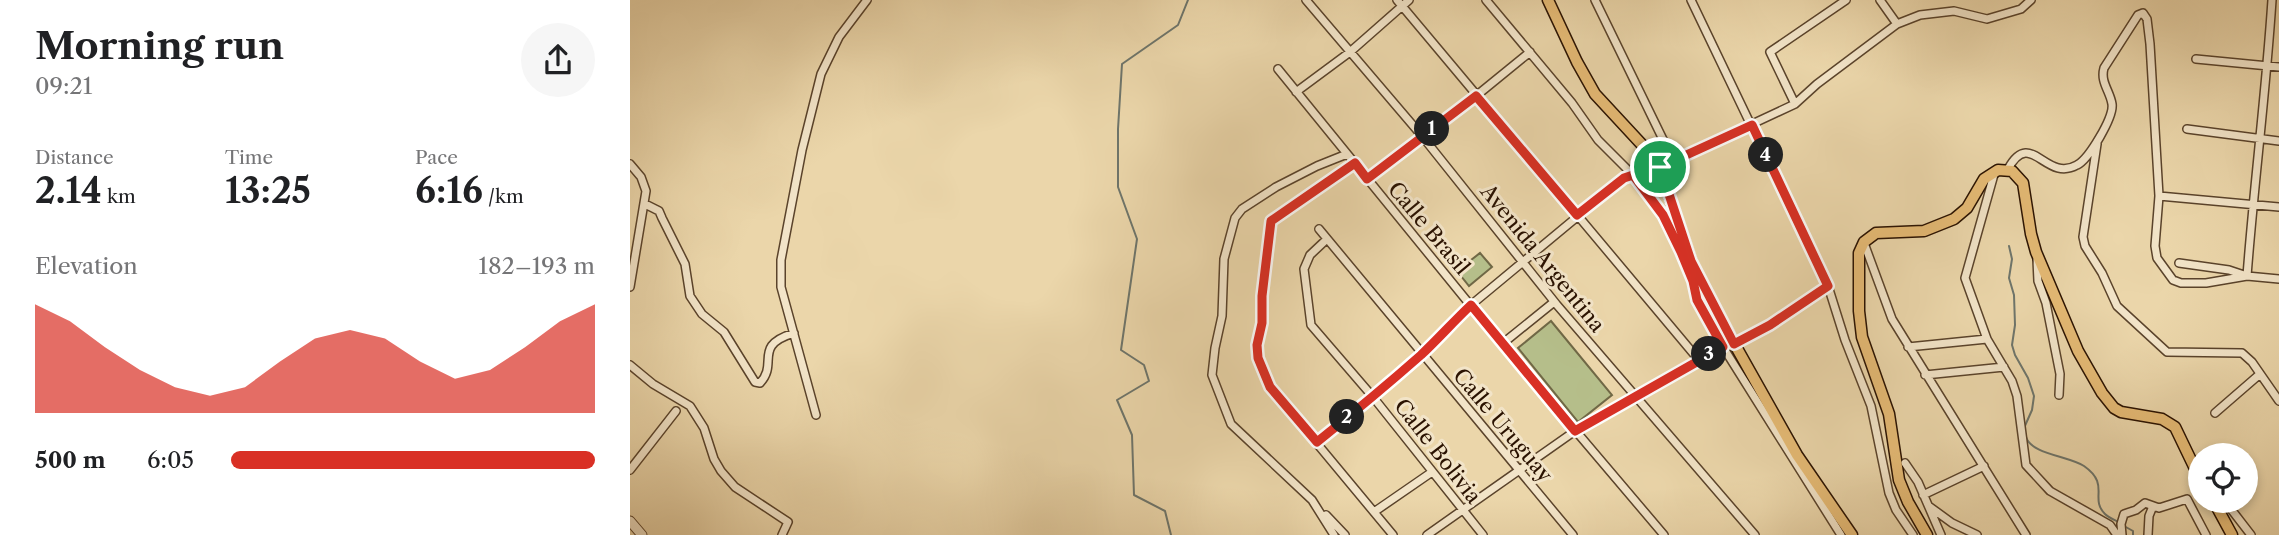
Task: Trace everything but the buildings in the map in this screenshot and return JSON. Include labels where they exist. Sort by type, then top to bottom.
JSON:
[{"type":"main road","points":[[1548,0],[1595,94],[1648,150],[1660,167],[1691,261],[1728,346],[1797,455],[1852,535]]},
{"type":"main road","points":[[1927,535],[1899,480],[1889,414],[1860,329],[1859,253],[1864,242],[1876,233],[1924,231],[1954,219],[1967,208],[1984,179],[1995,171],[2008,169],[2018,176],[2025,187],[2036,252],[2081,358],[2102,393],[2114,408],[2122,412],[2162,419],[2179,432],[2188,452]]},
{"type":"main road","points":[[2220,513],[2232,535]]},
{"type":"street","points":[[816,415],[779,279],[802,150],[821,74],[839,37],[867,0]]},
{"type":"street","name":"Avenida Argentina","points":[[1306,0],[1422,136],[1554,302],[1755,535]]},
{"type":"street","points":[[1486,0],[1572,103],[1598,140],[1633,175],[1663,215],[1693,281],[1697,300],[1728,346],[1841,535]]},
{"type":"street","points":[[1595,0],[1673,160]]},
{"type":"street","points":[[1691,0],[1828,286],[1845,341],[1871,406],[1889,493],[1896,510],[1913,535]]},
{"type":"street","points":[[1795,104],[1770,52],[1846,0]]},
{"type":"street","points":[[1880,0],[1897,23]]},
{"type":"street","points":[[1660,167],[1795,104],[1817,83],[1897,23],[1920,15],[1954,11],[1987,19],[2021,9],[2031,0]]},
{"type":"street","points":[[2246,276],[2261,140],[2272,0]]},
{"type":"street","points":[[1296,92],[1350,52],[1403,2],[1476,96],[1698,359]]},
{"type":"street","points":[[2008,169],[2016,157],[2025,154],[2038,155],[2052,168],[2064,169],[2085,160],[2098,140],[2112,105],[2102,76],[2104,68],[2138,15],[2143,13],[2147,19],[2150,44],[2159,196],[2155,246],[2157,258],[2173,280],[2181,283],[2206,283],[2246,276]]},
{"type":"street","points":[[1367,179],[1530,52]]},
{"type":"street","points":[[2196,59],[2279,66]]},
{"type":"street","name":"Calle Brasil","points":[[1278,69],[1502,344],[1664,535]]},
{"type":"street","points":[[2187,129],[2279,141]]},
{"type":"street","points":[[2098,140],[2083,237],[2085,246],[2102,272],[2117,306],[2167,352],[2242,353],[2279,401]]},
{"type":"street","points":[[1345,535],[1231,424],[1212,375],[1222,316],[1224,259],[1235,218],[1242,209],[1276,187],[1347,154]]},
{"type":"street","points":[[1355,163],[1274,217],[1269,227],[1258,358],[1270,387],[1393,535]]},
{"type":"street","points":[[630,164],[641,177],[646,191],[630,287]]},
{"type":"street","points":[[1995,171],[1965,278],[1987,339],[2017,396],[2026,465],[2050,491],[2110,525],[2119,535]]},
{"type":"street","points":[[1317,442],[1373,397],[1421,355],[1471,305],[1577,215],[1624,178],[1633,175]]},
{"type":"street","points":[[2159,196],[2279,207]]},
{"type":"street","points":[[645,204],[659,211],[685,264],[690,296],[702,314],[724,332],[752,380],[758,383],[764,380],[771,346],[783,337],[794,334]]},
{"type":"street","name":"Calle Uruguay","points":[[1319,229],[1573,535]]},
{"type":"street","name":"Calle Bolivia","points":[[1327,239],[1310,255],[1304,269],[1311,324],[1483,535]]},
{"type":"street","points":[[1864,242],[1886,308],[2026,535]]},
{"type":"street","points":[[1681,252],[1691,261]]},
{"type":"street","points":[[2036,252],[2038,281],[2046,303],[2060,374],[2059,395]]},
{"type":"street","points":[[2179,263],[2229,270],[2246,276],[2279,279]]},
{"type":"street","points":[[1427,535],[1575,431],[1698,359],[1770,325],[1828,286]]},
{"type":"street","points":[[1502,344],[1554,302]]},
{"type":"street","points":[[1908,346],[1987,339]]},
{"type":"street","points":[[630,365],[653,384],[690,406],[704,428],[714,460],[721,471],[735,487],[788,522],[782,535]]},
{"type":"street","points":[[1925,375],[2004,367]]},
{"type":"street","points":[[2215,413],[2260,374]]},
{"type":"street","points":[[630,470],[677,411]]},
{"type":"street","points":[[1905,463],[1918,482],[1941,535]]},
{"type":"street","points":[[1923,495],[1984,466]]},
{"type":"street","points":[[1374,512],[1432,472]]},
{"type":"street","points":[[2119,535],[2124,514],[2145,503],[2159,508],[2187,499],[2206,535]]},
{"type":"street","points":[[1312,500],[1334,535]]},
{"type":"street","points":[[1927,506],[1952,523],[1977,535]]},
{"type":"street","points":[[2148,535],[2148,516],[2152,506]]},
{"type":"street","points":[[2234,513],[2251,535]]},
{"type":"street","points":[[630,522],[642,535]]},
{"type":"green space","points":[[1480,253],[1492,267],[1469,286],[1457,271]]},
{"type":"green space","points":[[1551,321],[1612,395],[1578,422],[1518,348]]},
{"type":"waterway","points":[[1171,535],[1165,511],[1134,495],[1132,435],[1117,400],[1149,381],[1144,365],[1121,350],[1137,239],[1118,187],[1118,129],[1122,64],[1178,25],[1188,0]]},
{"type":"waterway","points":[[2009,246],[2012,259],[2009,278],[2014,295],[2015,325],[2012,345],[2034,396],[2032,410],[2024,428]]},
{"type":"waterway","points":[[2026,437],[2035,447],[2084,466],[2092,473],[2098,485],[2101,508],[2120,523]]},
{"type":"waterway","points":[[2124,526],[2133,531],[2133,535]]},
{"type":"route","points":[[1660,167],[1691,261],[1681,252],[1663,215],[1633,175],[1624,178],[1577,215],[1476,96],[1367,179],[1355,163],[1271,221],[1262,296],[1262,323],[1257,345],[1258,358],[1270,387],[1317,442],[1421,355],[1471,305],[1575,431],[1723,347],[1697,300],[1693,281],[1681,252],[1691,261],[1734,344],[1770,325],[1828,286],[1752,125],[1660,167]]}]
